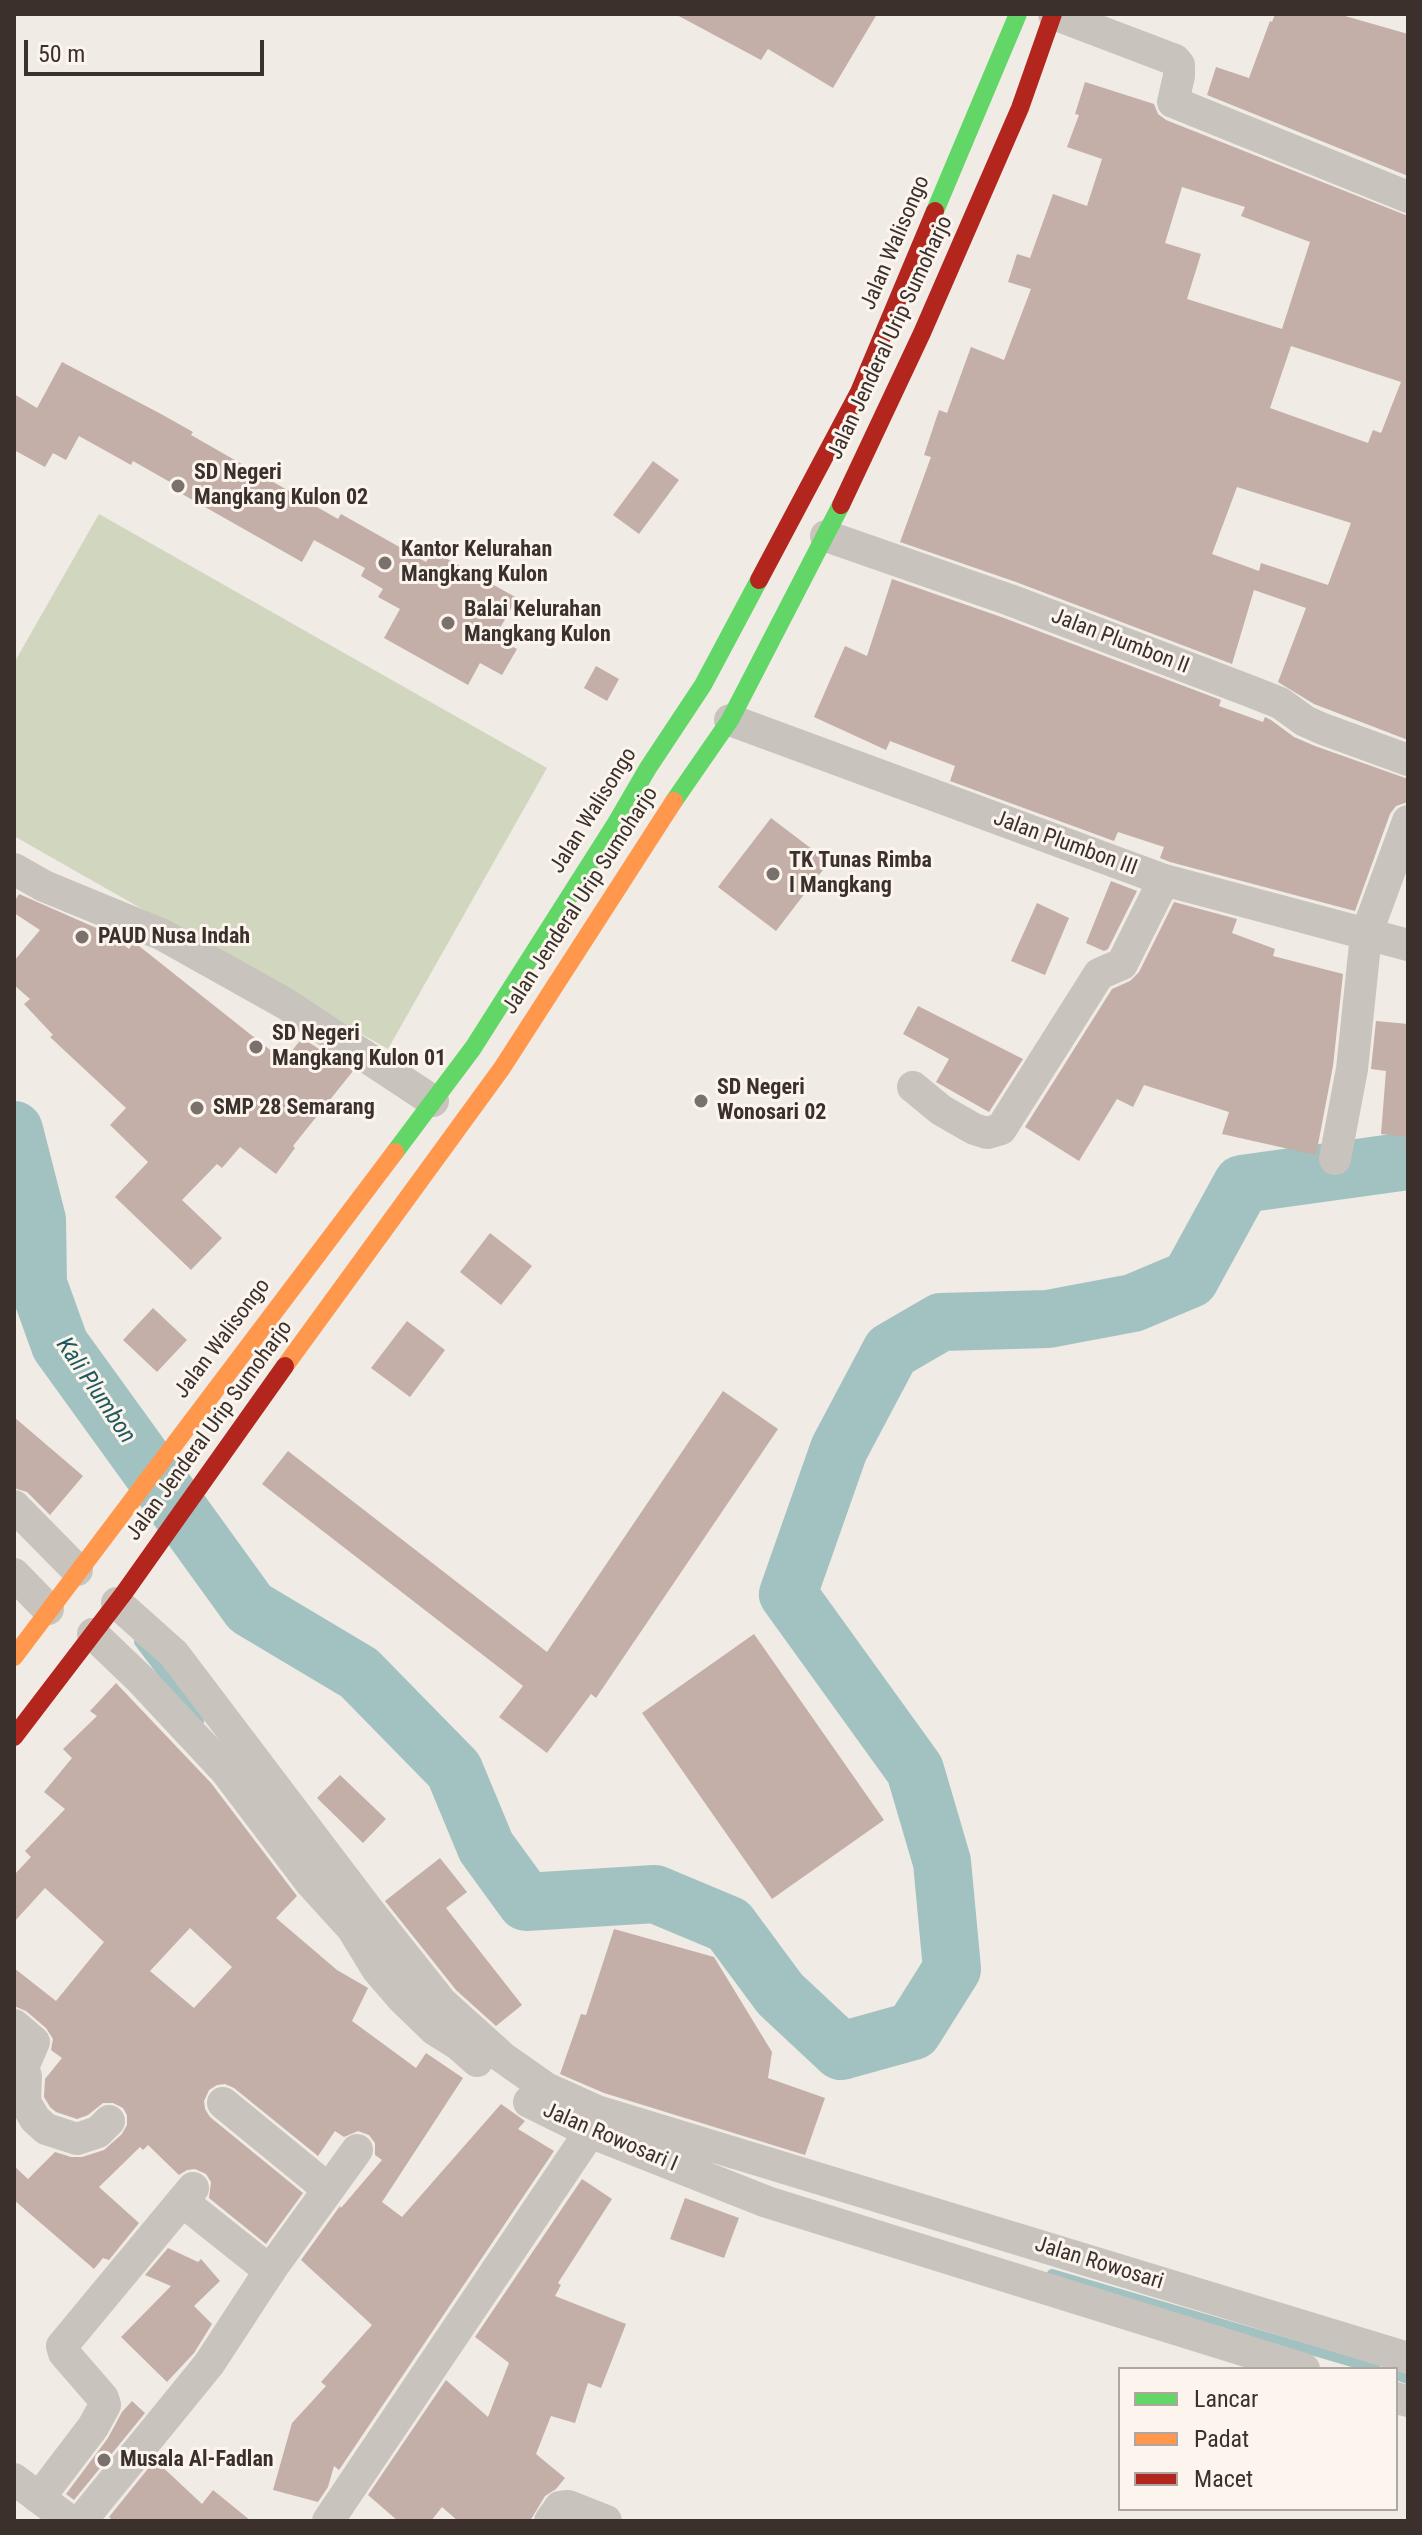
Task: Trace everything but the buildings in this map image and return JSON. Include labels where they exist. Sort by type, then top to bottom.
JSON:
[{"type":"highway","name":"Jalan Walisongo","points":[[82,1565],[473,1048],[725,648],[859,392],[1018,14]]},
{"type":"highway","name":"Jalan Jenderal Urip Sumoharjo","points":[[14,1737],[121,1598],[226,1446],[502,1068],[646,841],[730,720],[826,536],[922,333],[1020,108],[1054,14]]},
{"type":"highway","points":[[892,313],[922,333]]},
{"type":"highway","points":[[14,1657],[82,1565]]},
{"type":"street","points":[[1054,14],[1175,60],[1179,65],[1179,76],[1173,102],[1408,197]]},
{"type":"street","name":"Jalan Plumbon II","points":[[826,536],[1010,600],[1247,690],[1280,703],[1305,721],[1323,729],[1408,760]]},
{"type":"street","name":"Jalan Plumbon III","points":[[730,720],[1164,880],[1408,945]]},
{"type":"street","points":[[1335,1159],[1352,1069],[1366,935],[1408,821]]},
{"type":"street","points":[[14,869],[44,886],[163,935],[286,1004],[433,1101]]},
{"type":"street","points":[[913,1087],[941,1110],[974,1129],[987,1133],[1001,1129],[1099,974],[1122,964],[1164,880]]},
{"type":"street","points":[[14,1506],[82,1565]]},
{"type":"street","points":[[14,1574],[48,1609]]},
{"type":"street","name":"Jalan Rowosari I","points":[[121,1598],[174,1654],[442,2003],[502,2057],[546,2088],[597,2111],[790,2169]]},
{"type":"street","name":"Jalan Rowosari I","points":[[93,1634],[226,1771],[311,1883],[352,1928],[377,1969],[402,1998],[435,2030],[459,2045],[517,2095],[543,2111],[767,2202],[1298,2367]]},
{"type":"street","points":[[14,2025],[34,2042],[22,2070],[26,2076],[25,2102],[35,2119],[46,2129],[77,2139],[98,2132],[109,2121]]},
{"type":"street","points":[[223,2103],[328,2189]]},
{"type":"street","points":[[328,2521],[590,2132]]},
{"type":"street","points":[[81,2521],[209,2364],[270,2271],[357,2150]]},
{"type":"street","name":"Jalan Rowosari","points":[[790,2169],[1408,2358]]},
{"type":"street","points":[[70,2521],[26,2488],[93,2427],[105,2405],[103,2398],[64,2353],[62,2346],[187,2195],[270,2271]]},
{"type":"street","points":[[550,2521],[560,2507],[568,2506],[606,2521]]},
{"type":"green space","points":[[99,514],[547,768],[388,1049],[14,836],[14,663]]},
{"type":"waterway","name":"Kali Plumbon","points":[[14,1130],[37,1220],[38,1284],[60,1345],[250,1608],[359,1673],[454,1770],[486,1847],[526,1902],[655,1894],[729,1925],[780,1994],[841,2051],[913,2031],[952,1969],[942,1862],[915,1770],[788,1594],[839,1449],[891,1351],[941,1322],[1048,1319],[1133,1303],[1190,1279],[1242,1184],[1408,1161]]},
{"type":"waterway","points":[[139,1642],[199,1721]]},
{"type":"waterway","points":[[1052,2274],[1369,2367]]},
{"type":"waterway","points":[[1398,2376],[1408,2379]]},
{"type":"traffic: fast","points":[[935,211],[1018,14]]},
{"type":"traffic: fast","points":[[674,801],[730,720],[841,505]]},
{"type":"traffic: fast","points":[[395,1152],[473,1048],[703,685],[759,580]]},
{"type":"traffic: slow","points":[[285,1366],[502,1068],[674,801]]},
{"type":"traffic: slow","points":[[14,1657],[395,1152]]},
{"type":"traffic: jam","points":[[841,505],[922,333],[1020,108],[1053,14]]},
{"type":"traffic: jam","points":[[759,580],[859,392],[935,211]]},
{"type":"traffic: jam","points":[[14,1737],[124,1593],[285,1366]]},
{"type":"place","name":"SD Negeri Mangkang Kulon 02","points":[[178,486]]},
{"type":"place","name":"Kantor Kelurahan Mangkang Kulon","points":[[385,563]]},
{"type":"place","name":"Balai Kelurahan Mangkang Kulon","points":[[448,623]]},
{"type":"place","name":"TK Tunas Rimba I Mangkang","points":[[773,874]]},
{"type":"place","name":"PAUD Nusa Indah","points":[[82,937]]},
{"type":"place","name":"SD Negeri Mangkang Kulon 01","points":[[256,1047]]},
{"type":"place","name":"SD Negeri Wonosari 02","points":[[701,1101]]},
{"type":"place","name":"SMP 28 Semarang","points":[[197,1108]]},
{"type":"place","name":"Musala Al-Fadlan","points":[[104,2460]]}]
